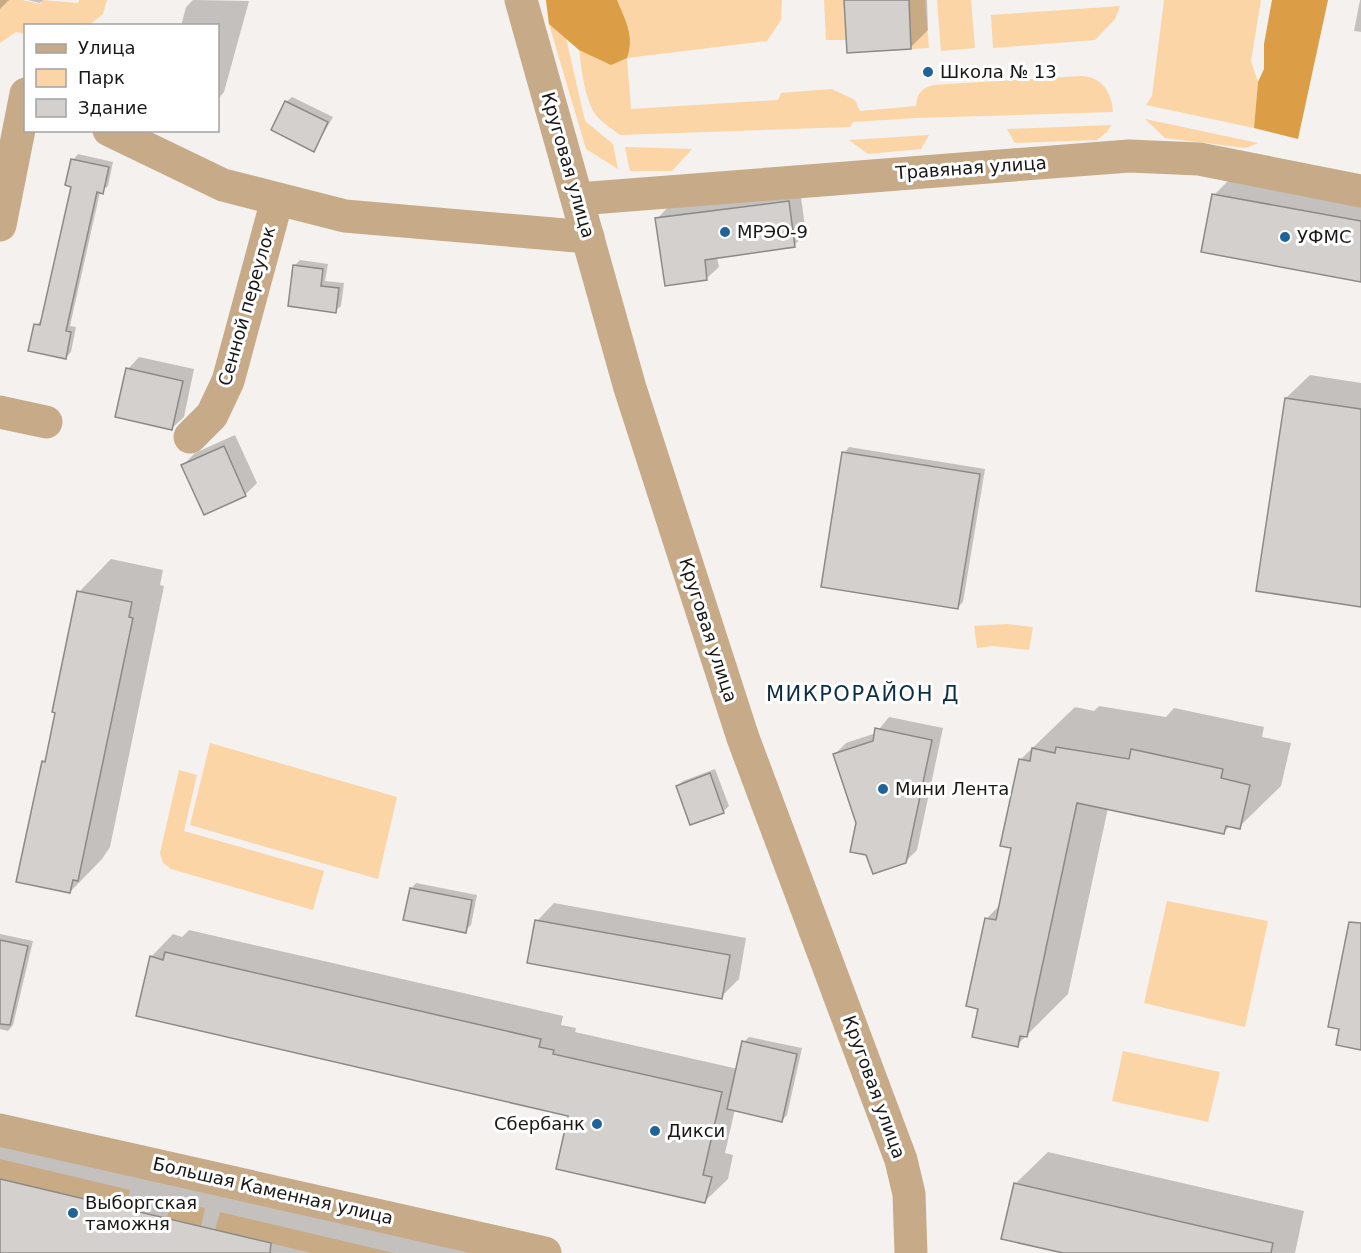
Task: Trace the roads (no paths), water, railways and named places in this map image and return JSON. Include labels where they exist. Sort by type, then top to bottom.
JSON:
[{"type":"street","name":"Круговая улица","points":[[521,0],[630,388],[743,738],[902,1160],[909,1194],[911,1253]]},
{"type":"street","points":[[0,86],[24,92]]},
{"type":"street","points":[[0,225],[24,103]]},
{"type":"street","points":[[113,132],[223,185],[278,201],[345,216],[588,237]]},
{"type":"street","name":"Травяная улица","points":[[578,199],[1129,156],[1199,159],[1361,191]]},
{"type":"street","name":"Сенной переулок","points":[[190,437],[212,415],[228,381],[278,201]]},
{"type":"street","points":[[0,411],[46,422]]},
{"type":"street","name":"Большая Каменная улица","points":[[0,1130],[545,1253]]},
{"type":"place","name":"Школа № 13","points":[[928,72]]},
{"type":"place","name":"МРЭО-9","points":[[725,232]]},
{"type":"place","name":"УФМС","points":[[1285,237]]},
{"type":"place","name":"Мини Лента","points":[[883,789]]},
{"type":"place","name":"Сбербанк","points":[[597,1124]]},
{"type":"place","name":"Дикси","points":[[655,1131]]},
{"type":"place","name":"Выборгская таможня","points":[[73,1213]]},
{"type":"district","name":"МИКРОРАЙОН Д","points":[[863,694]]}]
